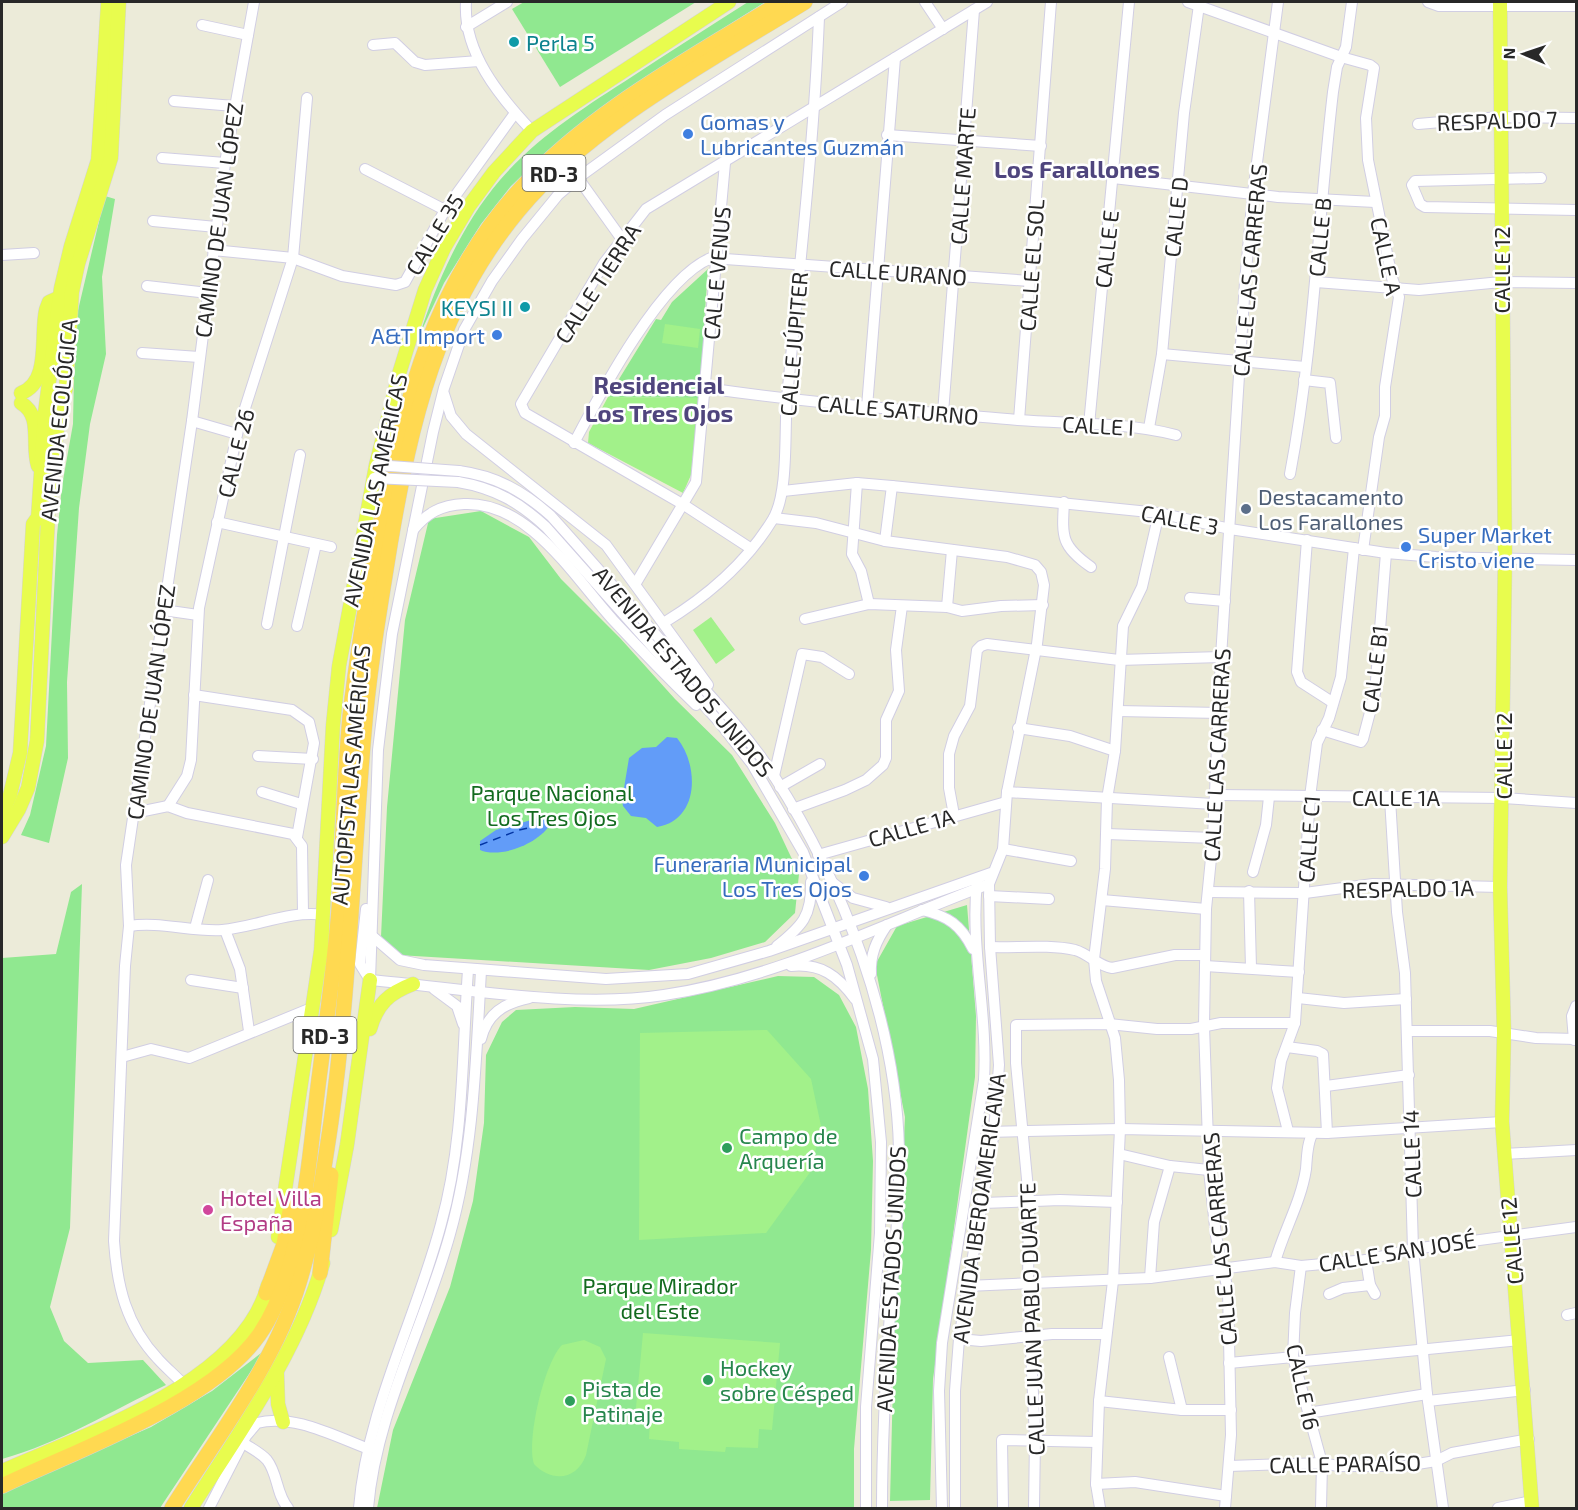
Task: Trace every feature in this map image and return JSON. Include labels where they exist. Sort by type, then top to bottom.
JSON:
[{"type":"highway","name":"AUTOPISTA LAS AMÉRICAS","points":[[2,1474],[164,1410],[234,1365],[261,1333],[285,1282],[298,1230],[334,967],[350,715],[366,606],[400,430],[435,319],[477,244],[507,202],[544,164],[612,109],[781,2]]},
{"type":"highway","name":"AUTOPISTA LAS AMÉRICAS","points":[[172,1509],[263,1365],[278,1337],[298,1286],[311,1239],[337,1075],[349,958],[363,736],[370,669],[403,476],[424,390],[444,331],[463,292],[495,242],[534,193],[571,157],[666,90],[804,2]]},
{"type":"highway","points":[[266,1293],[284,1244],[317,1041],[334,967]]},
{"type":"highway","points":[[320,1273],[338,1099],[337,1075]]},
{"type":"main road","name":"AVENIDA ECOLÓGICA","points":[[48,401],[60,297],[71,246],[99,160],[108,2]]},
{"type":"main road","name":"AVENIDA ECOLÓGICA","points":[[2,814],[13,784],[20,753],[33,524],[38,517],[58,414],[66,388],[68,336],[78,264],[111,158],[119,2]]},
{"type":"main road","name":"AVENIDA LAS AMÉRICAS","points":[[2,1474],[125,1417],[184,1385],[223,1356],[236,1343],[266,1293],[278,1239],[314,1007],[324,915],[333,726],[343,638],[375,471],[415,317],[431,275],[452,234],[482,188],[532,131],[729,2]]},
{"type":"main road","name":"CALLE 12","points":[[1500,3],[1500,208],[1505,559],[1500,887],[1504,1033],[1502,1122],[1509,1234],[1529,1439],[1532,1505]]},
{"type":"main road","points":[[47,477],[34,453],[34,416],[21,398],[40,377],[46,310],[49,302],[60,297]]},
{"type":"main road","points":[[47,477],[51,410],[48,401],[54,387],[57,350],[60,342],[68,336]]},
{"type":"main road","name":"AVENIDA ECOLÓGICA","points":[[2,837],[19,809],[28,788],[36,741],[47,477]]},
{"type":"main road","points":[[191,1509],[253,1420],[304,1315],[320,1273],[330,1238],[358,1074],[370,980]]},
{"type":"main road","points":[[358,1074],[374,1013],[386,997],[413,984]]},
{"type":"main road","points":[[278,1368],[278,1404],[283,1422]]},
{"type":"street","name":"CAMINO DE JUAN LÓPEZ","points":[[184,1385],[158,1359],[137,1333],[118,1285],[114,1241],[124,966],[129,926],[126,865],[192,421],[225,163],[254,2]]},
{"type":"street","points":[[466,2],[466,27],[479,61],[515,113],[532,131]]},
{"type":"street","points":[[466,27],[507,2]]},
{"type":"street","name":"AVENIDA LAS AMÉRICAS","points":[[373,869],[378,750],[392,634],[411,533],[444,388],[464,330],[492,281],[541,214],[578,178],[665,115],[842,2]]},
{"type":"street","points":[[925,2],[943,29]]},
{"type":"street","name":"CALLE TIERRA","points":[[750,549],[684,505],[525,413],[521,404],[621,238],[646,209],[987,2]]},
{"type":"street","name":"CALLE EL SOL","points":[[1019,420],[1051,2]]},
{"type":"street","name":"CALLE E","points":[[1089,425],[1129,2]]},
{"type":"street","points":[[1188,2],[1341,57]]},
{"type":"street","name":"CALLE LAS CARRERAS","points":[[1225,1509],[1231,1410],[1228,1291],[1222,1269],[1209,1170],[1204,1026],[1206,909],[1213,838],[1221,657],[1252,193],[1278,2]]},
{"type":"street","name":"CALLE B","points":[[1290,474],[1316,282],[1333,92],[1341,57],[1346,47],[1352,2]]},
{"type":"street","points":[[1428,2],[1439,6],[1500,3],[1576,6]]},
{"type":"street","name":"CALLE D","points":[[1149,428],[1162,354],[1184,113],[1199,5]]},
{"type":"street","name":"CALLE MARTE","points":[[943,413],[974,10]]},
{"type":"street","name":"CALLE JÚPITER","points":[[664,622],[726,577],[774,518],[783,491],[787,400],[819,17]]},
{"type":"street","points":[[202,25],[248,35]]},
{"type":"street","points":[[373,45],[395,44],[415,62],[425,66],[479,61]]},
{"type":"street","name":"CALLE A","points":[[1341,57],[1374,68],[1366,118],[1368,160],[1375,202],[1398,299],[1384,390],[1386,416],[1377,450],[1358,549]]},
{"type":"street","points":[[867,407],[887,135],[895,58]]},
{"type":"street","name":"CALLE 26","points":[[168,806],[189,769],[198,615],[237,434],[293,258],[307,98]]},
{"type":"street","points":[[174,101],[234,106]]},
{"type":"street","name":"CALLE 35","points":[[213,250],[293,258],[342,276],[396,285],[405,282],[445,210],[515,113]]},
{"type":"street","name":"RESPALDO 7","points":[[1418,124],[1500,117],[1576,118]]},
{"type":"street","points":[[887,135],[1041,146]]},
{"type":"street","points":[[162,158],[225,163]]},
{"type":"street","name":"CALLE VENUS","points":[[636,583],[696,482],[725,163]]},
{"type":"street","points":[[365,169],[445,210]]},
{"type":"street","points":[[578,178],[621,238]]},
{"type":"street","points":[[1113,178],[1179,187],[1322,200],[1375,202]]},
{"type":"street","points":[[1541,178],[1415,181],[1413,183],[1423,206],[1576,210]]},
{"type":"street","points":[[153,221],[216,227]]},
{"type":"street","points":[[2,255],[34,253]]},
{"type":"street","points":[[574,443],[624,359],[663,300],[697,265],[718,257]]},
{"type":"street","name":"CALLE URANO","points":[[718,257],[1030,281]]},
{"type":"street","points":[[1316,282],[1419,290],[1501,282],[1576,283]]},
{"type":"street","points":[[147,286],[207,293]]},
{"type":"street","points":[[142,353],[199,357]]},
{"type":"street","points":[[1162,354],[1305,367]]},
{"type":"street","points":[[1304,380],[1330,383],[1335,438]]},
{"type":"street","points":[[444,388],[447,408],[457,424],[597,536],[636,583],[736,726]]},
{"type":"street","name":"CALLE SATURNO","points":[[706,388],[787,400],[1019,420]]},
{"type":"street","name":"CALLE I","points":[[1019,420],[1149,428],[1176,435]]},
{"type":"street","points":[[192,421],[237,434]]},
{"type":"street","points":[[267,624],[300,455]]},
{"type":"street","name":"AVENIDA ESTADOS UNIDOS","points":[[375,471],[480,474],[518,489],[551,516],[734,740],[781,812],[811,873],[859,1004],[873,1059],[881,1142],[880,1233],[866,1407],[866,1509]]},
{"type":"street","points":[[857,483],[852,554],[861,571],[869,604]]},
{"type":"street","name":"CALLE 3","points":[[783,491],[857,483],[892,486],[1159,513],[1230,529],[1386,553],[1576,560]]},
{"type":"street","points":[[885,541],[892,486]]},
{"type":"street","points":[[1064,502],[1063,529],[1066,547],[1091,567]]},
{"type":"street","points":[[411,533],[431,512],[456,504],[490,507],[516,518],[543,540],[644,654],[734,740]]},
{"type":"street","points":[[1100,1509],[1095,1484],[1096,1442],[1113,1281],[1120,1129],[1119,1080],[1114,1038],[1096,981],[1094,959],[1102,900],[1107,799],[1115,751],[1119,660],[1123,626],[1142,588],[1159,513]]},
{"type":"street","points":[[370,980],[466,990],[601,999],[665,995],[778,967],[976,888],[990,878],[1003,849],[1006,797],[1043,605],[1044,585],[1041,572],[1035,565],[1007,557],[885,541],[816,523],[774,518]]},
{"type":"street","points":[[217,522],[331,547]]},
{"type":"street","points":[[1307,540],[1297,672],[1301,682],[1332,702]]},
{"type":"street","points":[[297,626],[316,544]]},
{"type":"street","name":"CALLE C1","points":[[1288,1131],[1277,1088],[1295,1023],[1298,998],[1310,797],[1317,743],[1329,718],[1341,677],[1358,549]]},
{"type":"street","points":[[947,607],[952,550]]},
{"type":"street","name":"CALLE B1","points":[[1322,730],[1361,742],[1363,739],[1375,693],[1386,553]]},
{"type":"street","name":"AVENIDA ESTADOS UNIDOS","points":[[607,587],[624,597],[736,726],[774,776],[831,881],[871,986],[889,1065],[899,1149],[898,1203],[882,1425],[882,1509]]},
{"type":"street","points":[[624,597],[664,622]]},
{"type":"street","points":[[1190,598],[1225,601]]},
{"type":"street","points":[[806,619],[869,604],[947,607],[962,611],[1001,606],[1043,605]]},
{"type":"street","points":[[793,809],[856,785],[883,765],[886,758],[886,720],[899,691],[896,650],[902,606]]},
{"type":"street","points":[[163,610],[198,615]]},
{"type":"street","points":[[954,815],[949,788],[949,753],[954,736],[970,706],[978,650],[981,646],[987,644],[1119,660],[1221,657]]},
{"type":"street","points":[[774,776],[802,654],[822,657],[849,674]]},
{"type":"street","points":[[194,695],[292,710],[305,716],[312,726],[313,759],[297,837]]},
{"type":"street","points":[[1118,711],[1220,713]]},
{"type":"street","points":[[1018,728],[1070,736],[1115,751]]},
{"type":"street","points":[[258,756],[313,759]]},
{"type":"street","points":[[780,787],[820,764]]},
{"type":"street","points":[[262,792],[302,804]]},
{"type":"street","name":"CALLE 1A","points":[[818,855],[954,815],[1006,797],[1503,798],[1576,802]]},
{"type":"street","points":[[1253,872],[1266,825],[1269,797]]},
{"type":"street","name":"CALLE 14","points":[[1390,799],[1408,1031],[1413,1250],[1427,1397],[1443,1509]]},
{"type":"street","points":[[134,813],[168,806],[187,813],[288,832],[297,837],[302,846],[303,913]]},
{"type":"street","points":[[1107,834],[1213,838]]},
{"type":"street","points":[[1003,849],[1071,861]]},
{"type":"street","points":[[370,980],[373,869]]},
{"type":"street","points":[[370,980],[363,969],[360,955],[373,869]]},
{"type":"street","points":[[769,951],[800,928],[806,918],[812,896],[811,873]]},
{"type":"street","points":[[371,935],[400,960],[481,971],[606,979],[650,978],[688,974],[769,951],[978,875],[990,878]]},
{"type":"street","name":"AVENIDA IBEROAMERICANA","points":[[942,1509],[939,1391],[942,1343],[978,1132],[985,1051],[976,954],[978,875]]},
{"type":"street","name":"AVENIDA IBEROAMERICANA","points":[[955,1509],[955,1391],[958,1339],[994,1132],[999,1065],[990,947],[990,878]]},
{"type":"street","points":[[195,928],[208,880]]},
{"type":"street","points":[[831,881],[853,898],[890,907]]},
{"type":"street","name":"RESPALDO 1A","points":[[1208,892],[1305,893],[1373,884],[1500,887]]},
{"type":"street","points":[[1249,891],[1251,968]]},
{"type":"street","points":[[989,896],[1049,899]]},
{"type":"street","points":[[1102,900],[1206,909]]},
{"type":"street","points":[[921,910],[953,920],[965,934],[976,954]]},
{"type":"street","points":[[129,926],[225,930],[303,913],[324,915]]},
{"type":"street","points":[[871,986],[870,959],[878,938],[889,923]]},
{"type":"street","points":[[225,930],[240,969],[249,1032]]},
{"type":"street","points":[[990,947],[1064,948],[1086,953],[1103,967],[1112,968],[1175,955],[1251,968],[1299,972]]},
{"type":"street","points":[[778,967],[801,965],[821,968],[839,978],[859,1004]]},
{"type":"street","points":[[359,1509],[369,1449],[379,1410],[441,1224],[456,1143],[465,1047],[468,970]]},
{"type":"street","points":[[368,1509],[376,1459],[385,1427],[441,1263],[456,1210],[465,1162],[481,971]]},
{"type":"street","points":[[191,980],[243,988]]},
{"type":"street","points":[[429,986],[447,996],[458,1006],[465,1047]]},
{"type":"street","points":[[475,1060],[483,1032],[493,1015],[513,1001],[543,996]]},
{"type":"street","points":[[1298,998],[1344,1003],[1406,999]]},
{"type":"street","points":[[1408,1031],[1504,1033],[1536,1038],[1575,1040],[1572,1016],[1576,1005]]},
{"type":"street","points":[[122,1057],[151,1049],[189,1058],[314,1007]]},
{"type":"street","points":[[1109,1024],[1157,1029],[1191,1029],[1221,1023],[1295,1023]]},
{"type":"street","name":"CALLE JUAN PABLO DUARTE","points":[[1034,1509],[1035,1439],[1028,1282],[1029,1200],[1021,1131],[1017,1025],[1109,1024]]},
{"type":"street","points":[[1287,1047],[1323,1054],[1327,1133]]},
{"type":"street","points":[[1326,1086],[1409,1075]]},
{"type":"street","points":[[978,1132],[1120,1129],[1327,1133],[1502,1122]]},
{"type":"street","points":[[1275,1262],[1283,1233],[1293,1216],[1303,1185],[1313,1133]]},
{"type":"street","points":[[1504,1154],[1576,1150]]},
{"type":"street","points":[[1119,1155],[1170,1166],[1209,1170]]},
{"type":"street","points":[[1149,1278],[1154,1222],[1170,1166]]},
{"type":"street","points":[[983,1203],[1029,1200],[1117,1202]]},
{"type":"street","name":"CALLE SAN JOSÉ","points":[[967,1286],[1028,1282],[1113,1281],[1275,1262],[1301,1266],[1366,1260],[1509,1234],[1576,1227]]},
{"type":"street","points":[[1329,1294],[1343,1288],[1373,1289],[1366,1260]]},
{"type":"street","name":"CALLE 16","points":[[1301,1266],[1295,1313],[1294,1360],[1322,1463],[1321,1509]]},
{"type":"street","points":[[958,1339],[981,1341],[1030,1336],[1106,1334]]},
{"type":"street","points":[[1229,1363],[1294,1360],[1520,1340]]},
{"type":"street","points":[[1169,1357],[1182,1410]]},
{"type":"street","points":[[1308,1413],[1427,1397],[1525,1390]]},
{"type":"street","points":[[1099,1401],[1182,1410],[1231,1410]]},
{"type":"street","points":[[208,1509],[253,1420],[303,1425],[369,1449]]},
{"type":"street","points":[[1003,1509],[1001,1442],[1004,1439],[1096,1442]]},
{"type":"street","name":"CALLE PARAÍSO","points":[[1229,1466],[1322,1463],[1358,1467],[1405,1466],[1436,1461],[1452,1453],[1529,1439]]},
{"type":"street","points":[[243,1443],[267,1460],[273,1469],[279,1494],[288,1509]]},
{"type":"street","points":[[1095,1484],[1135,1482],[1226,1496]]},
{"type":"street","points":[[1498,1509],[1532,1505]]},
{"type":"green space","points":[[524,2],[696,2],[560,87],[512,9]]},
{"type":"green space","points":[[748,2],[765,2],[629,88],[550,149],[511,186],[481,224],[444,283],[420,334],[452,253],[474,215],[514,164],[580,111]]},
{"type":"green space","points":[[105,196],[115,199],[102,277],[106,354],[90,424],[79,508],[67,682],[68,758],[49,843],[21,835],[30,815],[46,746],[57,535],[62,486],[73,424],[75,323]]},
{"type":"green space","points":[[708,269],[704,325],[707,325],[700,398],[608,397],[656,319],[661,320],[672,302]]},
{"type":"green space","points":[[665,324],[700,329],[698,348],[662,343]]},
{"type":"green space","points":[[608,397],[700,398],[696,455],[693,455],[691,475],[683,493],[588,443],[589,432]]},
{"type":"green space","name":"Parque Nacional Los Tres Ojos","points":[[481,511],[529,537],[561,579],[620,638],[675,699],[732,755],[775,823],[799,874],[795,913],[765,942],[711,958],[649,970],[398,955],[381,937],[387,807],[405,620],[429,519]]},
{"type":"green space","points":[[711,617],[735,650],[716,664],[693,630]]},
{"type":"green space","points":[[82,884],[70,1228],[50,1307],[64,1341],[88,1363],[143,1360],[166,1385],[65,1435],[2,1459],[2,958],[56,954],[71,892]]},
{"type":"green space","points":[[967,905],[976,1016],[975,1077],[933,1379],[930,1500],[890,1501],[894,1342],[905,1117],[875,965],[897,926]]},
{"type":"green space","name":"Parque Mirador del Este","points":[[778,976],[814,977],[839,995],[856,1027],[868,1089],[873,1161],[871,1250],[854,1449],[854,1508],[377,1508],[393,1430],[450,1287],[473,1201],[484,1123],[486,1055],[502,1022],[516,1010],[575,1007],[634,1009]]},
{"type":"green space","name":"Campo de Arquería","points":[[767,1030],[811,1079],[821,1126],[811,1171],[766,1233],[639,1240],[640,1033]]},
{"type":"green space","name":"Hockey sobre Césped","points":[[643,1333],[780,1343],[772,1430],[759,1429],[758,1448],[726,1447],[725,1452],[679,1449],[679,1442],[649,1439],[650,1419],[635,1418]]},
{"type":"green space","name":"Pista de Patinaje","points":[[584,1340],[600,1347],[606,1359],[586,1455],[577,1470],[563,1476],[556,1476],[548,1474],[534,1464],[532,1438],[538,1403],[555,1354],[562,1345]]},
{"type":"green space","points":[[265,1350],[160,1508],[2,1508],[2,1492],[151,1427],[212,1391]]},
{"type":"water","points":[[667,737],[677,738],[684,749],[692,776],[691,790],[688,803],[681,814],[671,822],[657,827],[646,818],[631,816],[623,806],[622,800],[629,758],[642,748],[656,747]]},
{"type":"water","points":[[542,817],[548,818],[551,823],[546,830],[529,843],[509,851],[480,850],[480,841],[496,830]]},
{"type":"ferry route","points":[[480,845],[519,830],[551,823]]},
{"type":"place","name":"Perla 5","points":[[514,42]]},
{"type":"place","name":"Gomas y Lubricantes Guzmán","points":[[688,134]]},
{"type":"place","name":"KEYSI II","points":[[525,307]]},
{"type":"place","name":"A&T Import","points":[[497,335]]},
{"type":"place","name":"Destacamento Los Farallones","points":[[1246,509]]},
{"type":"place","name":"Super Market Cristo viene","points":[[1406,547]]},
{"type":"place","name":"Funeraria Municipal Los Tres Ojos","points":[[864,876]]},
{"type":"place","name":"Campo de Arquería","points":[[727,1148]]},
{"type":"place","name":"Hotel Villa España","points":[[208,1210]]},
{"type":"place","name":"Hockey sobre Césped","points":[[708,1380]]},
{"type":"place","name":"Pista de Patinaje","points":[[570,1401]]},
{"type":"district","name":"Los Farallones","points":[[1077,168]]},
{"type":"district","name":"Residencial Los Tres Ojos","points":[[659,398]]}]
